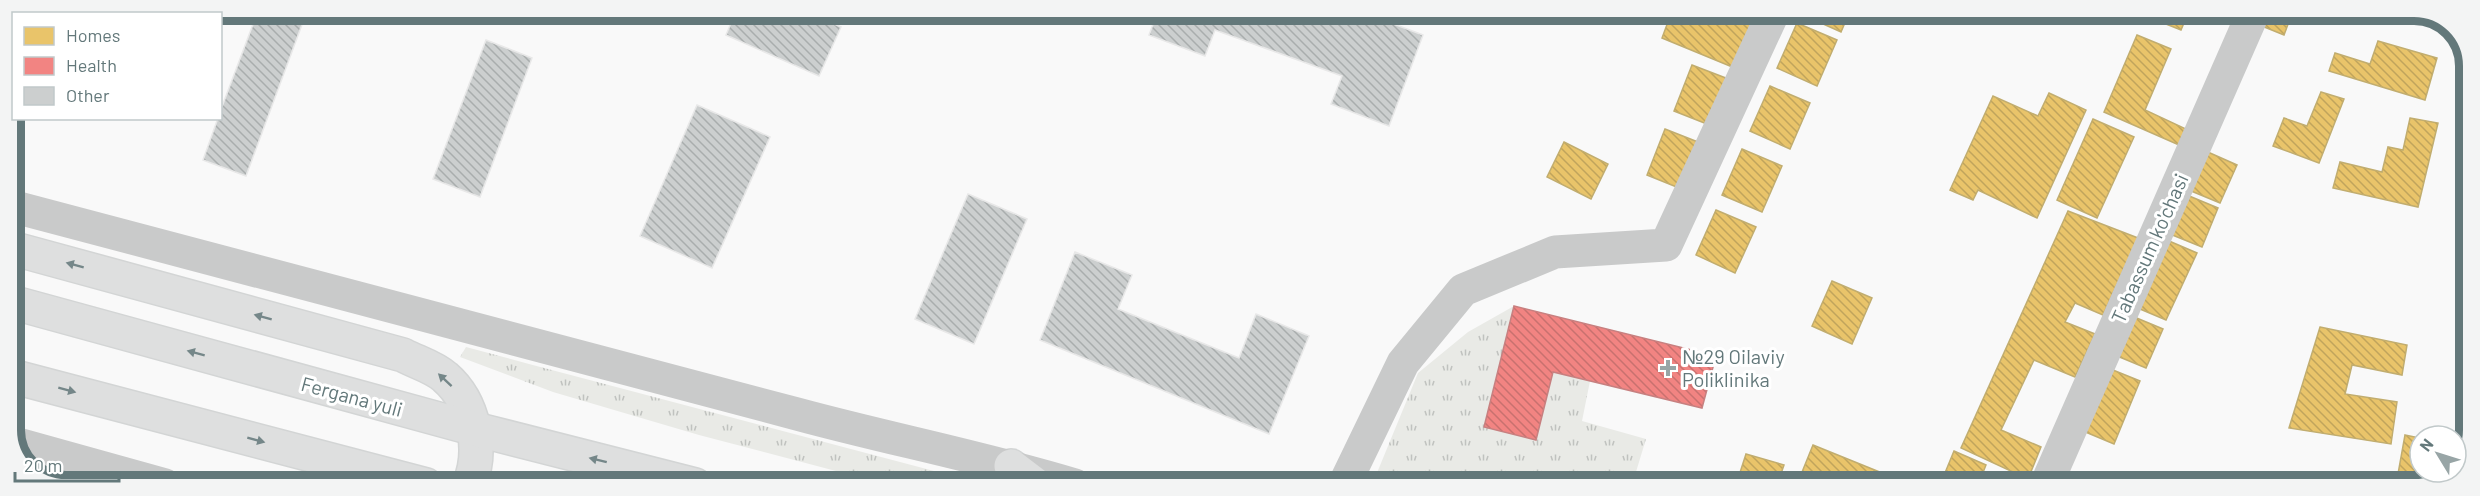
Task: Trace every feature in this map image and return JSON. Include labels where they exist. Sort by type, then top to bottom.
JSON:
[{"type":"main road","points":[[21,251],[403,355],[444,376],[463,400],[475,429],[473,475]]},
{"type":"main road","name":"Fergana yuli","points":[[21,305],[475,429],[656,475]]},
{"type":"main road","points":[[21,379],[388,475]]},
{"type":"street","points":[[1349,475],[1403,363],[1463,290],[1555,252],[1666,245],[1769,21]]},
{"type":"street","name":"Tabassum ko'chasi","points":[[2050,475],[2250,21]]},
{"type":"street","points":[[21,209],[468,325],[1024,475]]},
{"type":"street","points":[[24,446],[132,475]]},
{"type":"green space","points":[[1514,306],[1484,427],[1536,440],[1553,372],[1590,381],[1582,421],[1646,439],[1635,475],[1376,475],[1418,373],[1468,332]]},
{"type":"green space","points":[[466,347],[949,475],[851,475],[699,435],[553,392],[460,357]]},
{"type":"building: Homes","points":[[1668,21],[1763,21],[1742,71],[1662,38]]},
{"type":"building: Homes","points":[[1817,21],[1846,21],[1841,32]]},
{"type":"building: Homes","points":[[2158,21],[2185,21],[2181,30]]},
{"type":"building: Homes","points":[[2258,21],[2289,21],[2284,35],[2257,24]]},
{"type":"building: Homes","points":[[1797,23],[1837,40],[1817,86],[1777,68]]},
{"type":"building: Homes","points":[[2137,35],[2171,49],[2145,110],[2186,129],[2179,145],[2104,112]]},
{"type":"building: Homes","points":[[2378,41],[2437,58],[2425,100],[2329,71],[2335,53],[2370,64]]},
{"type":"building: Homes","points":[[1692,65],[1731,80],[1712,126],[1674,111]]},
{"type":"building: Homes","points":[[1770,86],[1810,103],[1790,149],[1750,131]]},
{"type":"building: Homes","points":[[2321,92],[2344,99],[2319,163],[2273,146],[2284,118],[2307,126]]},
{"type":"building: Homes","points":[[2049,93],[2086,110],[2037,218],[1978,190],[1973,200],[1950,190],[1993,96],[2038,116]]},
{"type":"building: Homes","points":[[2410,118],[2438,123],[2418,207],[2333,188],[2340,162],[2382,172],[2388,147],[2403,150]]},
{"type":"building: Homes","points":[[2093,119],[2134,137],[2097,218],[2057,200]]},
{"type":"building: Homes","points":[[1665,129],[1703,144],[1684,190],[1647,175]]},
{"type":"building: Homes","points":[[1564,142],[1608,164],[1591,199],[1547,177]]},
{"type":"building: Homes","points":[[1742,149],[1782,166],[1762,212],[1722,195]]},
{"type":"building: Homes","points":[[2201,149],[2237,165],[2220,203],[2184,188]]},
{"type":"building: Homes","points":[[2182,193],[2218,208],[2202,247],[2165,232]]},
{"type":"building: Homes","points":[[1716,210],[1756,227],[1735,273],[1696,255]]},
{"type":"building: Homes","points":[[2068,211],[2138,238],[2103,315],[2075,303],[2065,322],[2095,334],[2075,377],[2034,360],[2001,430],[2041,447],[2030,475],[2019,475],[1961,448]]},
{"type":"building: Homes","points":[[2162,238],[2197,253],[2166,320],[2133,306]]},
{"type":"building: Homes","points":[[1832,281],[1872,298],[1852,344],[1812,326]]},
{"type":"building: Homes","points":[[2127,314],[2163,329],[2146,368],[2110,353]]},
{"type":"building: Homes","points":[[2320,327],[2407,345],[2402,375],[2352,365],[2345,394],[2397,402],[2391,444],[2289,428]]},
{"type":"building: Homes","points":[[2103,366],[2140,381],[2114,444],[2076,428]]},
{"type":"building: Homes","points":[[2405,435],[2408,436],[2408,475],[2398,475]]},
{"type":"building: Homes","points":[[1813,445],[1887,475],[1801,475]]},
{"type":"building: Homes","points":[[1954,451],[1986,465],[1982,475],[1944,475]]},
{"type":"building: Homes","points":[[1746,454],[1784,465],[1780,475],[1739,475]]},
{"type":"building: Health","points":[[1514,306],[1716,356],[1702,408],[1553,372],[1536,440],[1484,427]]},
{"type":"building: Other","points":[[254,21],[303,21],[246,176],[203,160],[217,120],[222,120],[222,107]]},
{"type":"building: Other","points":[[732,21],[828,21],[841,27],[819,76],[726,35]]},
{"type":"building: Other","points":[[1154,21],[1386,21],[1423,35],[1389,126],[1331,104],[1342,76],[1215,30],[1205,56],[1149,35]]},
{"type":"building: Other","points":[[486,40],[532,58],[480,197],[433,179]]},
{"type":"building: Other","points":[[697,105],[770,137],[712,268],[640,236]]},
{"type":"building: Other","points":[[968,194],[1027,219],[974,344],[915,319]]},
{"type":"building: Other","points":[[1075,252],[1132,275],[1118,309],[1239,358],[1256,314],[1309,336],[1269,434],[1040,340]]},
{"type":"place","name":"№29 Oilaviy Poliklinika","points":[[1668,368]]}]
